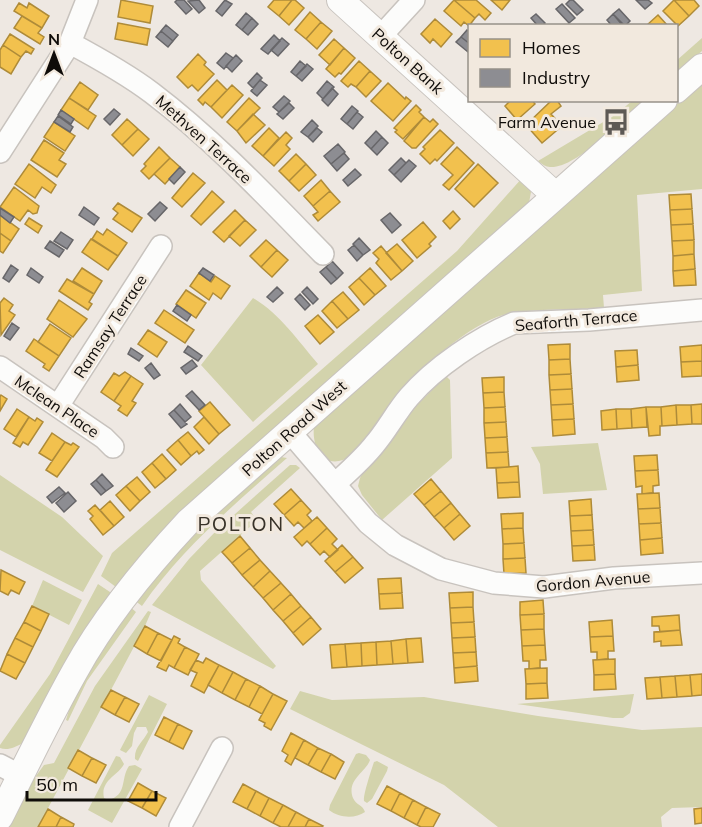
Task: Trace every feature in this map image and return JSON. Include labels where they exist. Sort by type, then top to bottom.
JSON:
[{"type":"street","points":[[0,152],[70,43],[87,0]]},
{"type":"street","name":"Polton Bank","points":[[340,0],[555,195]]},
{"type":"street","points":[[381,36],[414,0]]},
{"type":"street","name":"Methven Terrace","points":[[70,43],[115,68],[151,92],[190,124],[322,254]]},
{"type":"street","points":[[678,88],[702,67]]},
{"type":"street","name":"Polton Road West","points":[[0,817],[10,770],[123,597],[161,551],[188,522],[662,102]]},
{"type":"street","name":"Ramsay Terrace","points":[[58,406],[161,246]]},
{"type":"street","name":"Seaforth Terrace","points":[[335,484],[373,447],[410,396],[442,367],[478,341],[505,327],[514,323],[589,320],[702,310]]},
{"type":"street","name":"Mclean Place","points":[[0,367],[104,438],[113,447]]},
{"type":"street","name":"Gordon Avenue","points":[[290,432],[368,523],[395,545],[441,569],[494,583],[544,587],[614,578],[702,573]]},
{"type":"street","points":[[180,827],[222,748]]},
{"type":"green space","points":[[702,38],[702,51],[678,72],[678,59]]},
{"type":"green space","points":[[702,79],[702,189],[637,195],[642,291],[603,295],[604,308],[527,311],[503,315],[476,327],[446,348],[408,384],[375,432],[360,449],[343,460],[328,460],[322,456],[315,444],[315,422]]},
{"type":"green space","points":[[631,102],[644,102],[573,160],[550,167],[538,161],[615,115]]},
{"type":"green space","points":[[523,177],[531,192],[529,203],[116,587],[101,576],[112,553],[457,251]]},
{"type":"green space","points":[[253,298],[280,320],[318,364],[253,422],[201,365]]},
{"type":"green space","points":[[446,376],[450,380],[452,458],[382,520],[362,495],[358,486],[360,478],[366,467],[395,436],[413,409]]},
{"type":"green space","points":[[598,443],[607,490],[543,494],[540,464],[531,447]]},
{"type":"green space","points":[[287,458],[191,546],[142,606],[134,600],[178,546],[274,459]]},
{"type":"green space","points":[[290,465],[300,468],[251,512],[256,519],[253,524],[200,571],[201,580],[276,666],[273,669],[152,605],[189,559],[216,531]]},
{"type":"green space","points":[[0,475],[62,517],[103,556],[83,592],[0,550]]},
{"type":"green space","points":[[43,580],[82,600],[69,625],[32,606]]},
{"type":"green space","points":[[98,584],[113,594],[23,743],[9,749],[0,748],[50,674]]},
{"type":"green space","points":[[129,606],[136,612],[87,681],[68,721],[66,720],[76,688]]},
{"type":"green space","points":[[148,611],[151,612],[145,626],[38,827],[5,827],[19,799],[44,765],[54,763],[95,686]]},
{"type":"green space","points":[[300,691],[332,700],[424,697],[642,730],[702,727],[702,807],[672,808],[661,817],[662,827],[498,827],[444,785],[290,709]]},
{"type":"green space","points":[[634,694],[630,713],[623,718],[517,704]]},
{"type":"green space","points":[[149,695],[167,704],[138,761],[135,759],[136,751],[148,732],[146,727],[137,727],[132,746],[126,753],[120,750]]},
{"type":"green space","points":[[356,754],[366,755],[370,760],[354,781],[352,792],[354,800],[365,812],[352,817],[337,815],[329,810],[330,805]]},
{"type":"green space","points":[[116,756],[120,757],[124,764],[107,782],[103,792],[104,798],[108,800],[114,798],[121,790],[129,766],[135,765],[142,769],[112,823],[88,810]]},
{"type":"green space","points":[[377,761],[388,767],[372,799],[367,803],[364,801],[365,793],[374,762]]},
{"type":"building: Homes","points":[[121,0],[153,6],[150,23],[118,17]]},
{"type":"building: Homes","points":[[274,0],[292,0],[279,16],[268,7]]},
{"type":"building: Homes","points":[[292,0],[304,8],[289,25],[279,16]]},
{"type":"building: Homes","points":[[454,0],[476,0],[491,13],[485,20],[479,14],[475,18]]},
{"type":"building: Homes","points":[[454,0],[475,18],[470,24],[468,25],[464,22],[461,26],[444,11]]},
{"type":"building: Homes","points":[[491,0],[510,0],[502,10]]},
{"type":"building: Homes","points":[[674,0],[694,0],[699,6],[689,16]]},
{"type":"building: Homes","points":[[674,0],[689,16],[678,26],[663,11]]},
{"type":"building: Homes","points":[[19,3],[27,8],[29,3],[49,16],[42,28],[14,11]]},
{"type":"building: Homes","points":[[310,12],[321,22],[306,39],[295,30]]},
{"type":"building: Homes","points":[[658,15],[666,24],[648,24]]},
{"type":"building: Homes","points":[[22,16],[42,28],[38,33],[44,37],[40,44],[14,28]]},
{"type":"building: Homes","points":[[435,19],[452,34],[441,47],[433,39],[430,43],[421,34]]},
{"type":"building: Homes","points":[[321,22],[332,31],[317,49],[306,39]]},
{"type":"building: Homes","points":[[118,23],[150,29],[147,45],[115,39]]},
{"type":"building: Homes","points":[[10,34],[34,49],[31,54],[26,51],[21,57],[3,45]]},
{"type":"building: Homes","points":[[334,39],[344,48],[330,65],[319,55]]},
{"type":"building: Homes","points":[[3,45],[21,57],[11,74],[0,67],[0,50]]},
{"type":"building: Homes","points":[[344,48],[355,58],[341,74],[335,77],[326,69]]},
{"type":"building: Homes","points":[[198,54],[206,62],[204,65],[214,74],[198,91],[192,85],[188,88],[177,77]]},
{"type":"building: Homes","points":[[359,61],[370,71],[356,87],[351,84],[348,87],[341,81]]},
{"type":"building: Homes","points":[[370,71],[381,81],[366,97],[356,87]]},
{"type":"building: Homes","points":[[217,80],[227,90],[211,107],[205,102],[203,105],[198,100]]},
{"type":"building: Homes","points":[[80,82],[98,95],[88,110],[69,98]]},
{"type":"building: Homes","points":[[388,83],[405,99],[406,97],[411,101],[393,121],[371,101]]},
{"type":"building: Homes","points":[[232,85],[243,95],[222,118],[211,107]]},
{"type":"building: Homes","points":[[69,98],[96,116],[88,129],[61,110]]},
{"type":"building: Homes","points":[[249,98],[260,108],[237,131],[227,122]]},
{"type":"building: Homes","points":[[509,102],[534,102],[535,104],[517,120],[505,106]]},
{"type":"building: Homes","points":[[550,102],[558,102],[561,106],[551,114],[562,126],[542,143],[526,125]]},
{"type":"building: Homes","points":[[416,105],[424,117],[403,139],[394,128]]},
{"type":"building: Homes","points":[[253,114],[265,125],[246,143],[237,131]]},
{"type":"building: Homes","points":[[424,117],[430,122],[433,119],[438,124],[416,148],[412,148],[404,141]]},
{"type":"building: Homes","points":[[127,119],[138,129],[122,145],[112,135]]},
{"type":"building: Homes","points":[[54,122],[75,136],[65,151],[44,137]]},
{"type":"building: Homes","points":[[269,128],[279,138],[263,156],[252,146]]},
{"type":"building: Homes","points":[[138,129],[149,139],[133,156],[122,145]]},
{"type":"building: Homes","points":[[440,130],[454,143],[437,161],[435,159],[430,164],[420,154],[425,149],[423,147]]},
{"type":"building: Homes","points":[[286,132],[292,138],[286,145],[290,149],[274,166],[263,156]]},
{"type":"building: Homes","points":[[44,140],[64,153],[59,160],[66,164],[57,177],[31,160]]},
{"type":"building: Homes","points":[[159,147],[170,158],[149,179],[141,171]]},
{"type":"building: Homes","points":[[457,147],[474,163],[449,190],[443,185],[453,175],[441,164]]},
{"type":"building: Homes","points":[[296,154],[306,164],[289,181],[279,171]]},
{"type":"building: Homes","points":[[170,158],[180,167],[165,184],[154,174]]},
{"type":"building: Homes","points":[[29,164],[56,185],[51,193],[42,187],[35,198],[15,184]]},
{"type":"building: Homes","points":[[306,164],[316,175],[299,191],[289,181]]},
{"type":"building: Homes","points":[[478,164],[498,183],[474,207],[455,189]]},
{"type":"building: Homes","points":[[193,173],[205,183],[182,207],[172,198]]},
{"type":"building: Homes","points":[[321,180],[330,191],[313,206],[304,196]]},
{"type":"building: Homes","points":[[14,187],[39,206],[37,213],[33,214],[28,210],[20,221],[0,207]]},
{"type":"building: Homes","points":[[212,191],[224,202],[201,225],[191,216]]},
{"type":"building: Homes","points":[[330,191],[340,202],[318,221],[313,215],[318,212],[313,206]]},
{"type":"building: Homes","points":[[691,194],[692,209],[670,210],[669,195]]},
{"type":"building: Homes","points":[[118,203],[142,218],[132,232],[113,219],[118,213],[113,209]]},
{"type":"building: Homes","points":[[692,209],[693,224],[671,225],[670,210]]},
{"type":"building: Homes","points":[[235,210],[245,220],[224,242],[213,232]]},
{"type":"building: Homes","points":[[453,211],[460,219],[450,229],[443,221]]},
{"type":"building: Homes","points":[[0,215],[19,229],[11,241],[0,233]]},
{"type":"building: Homes","points":[[29,218],[42,226],[38,233],[25,224]]},
{"type":"building: Homes","points":[[245,220],[256,230],[240,246],[229,236]]},
{"type":"building: Homes","points":[[423,222],[436,237],[429,244],[431,246],[417,258],[402,240]]},
{"type":"building: Homes","points":[[693,224],[694,240],[672,241],[671,225]]},
{"type":"building: Homes","points":[[107,229],[127,243],[118,256],[92,239],[97,231],[103,235]]},
{"type":"building: Homes","points":[[0,233],[11,241],[3,253],[0,251]]},
{"type":"building: Homes","points":[[91,239],[118,256],[108,270],[82,252]]},
{"type":"building: Homes","points":[[266,240],[277,250],[261,267],[250,256]]},
{"type":"building: Homes","points":[[694,240],[694,254],[673,256],[672,241]]},
{"type":"building: Homes","points":[[397,244],[413,261],[402,271],[386,253]]},
{"type":"building: Homes","points":[[381,246],[402,271],[391,280],[376,263],[379,259],[373,253]]},
{"type":"building: Homes","points":[[277,250],[288,260],[272,277],[261,267]]},
{"type":"building: Homes","points":[[694,254],[695,269],[673,271],[673,256]]},
{"type":"building: Homes","points":[[82,268],[102,281],[94,294],[73,281]]},
{"type":"building: Homes","points":[[370,268],[386,286],[375,295],[359,278]]},
{"type":"building: Homes","points":[[695,269],[696,285],[674,286],[673,271]]},
{"type":"building: Homes","points":[[199,273],[211,282],[215,276],[230,286],[221,299],[213,293],[209,300],[190,286]]},
{"type":"building: Homes","points":[[359,278],[375,295],[364,305],[349,287]]},
{"type":"building: Homes","points":[[67,279],[94,294],[89,302],[92,304],[88,310],[59,291]]},
{"type":"building: Homes","points":[[186,290],[206,303],[196,318],[176,304]]},
{"type":"building: Homes","points":[[343,292],[359,310],[348,319],[332,301]]},
{"type":"building: Homes","points":[[4,298],[13,305],[9,311],[15,315],[1,335],[0,303]]},
{"type":"building: Homes","points":[[59,300],[87,319],[73,337],[47,319]]},
{"type":"building: Homes","points":[[332,301],[348,319],[337,328],[322,311]]},
{"type":"building: Homes","points":[[164,310],[194,330],[185,343],[155,323]]},
{"type":"building: Homes","points":[[318,315],[334,332],[320,344],[305,326]]},
{"type":"building: Homes","points":[[50,324],[71,338],[59,356],[38,342]]},
{"type":"building: Homes","points":[[148,330],[167,342],[157,357],[138,344]]},
{"type":"building: Homes","points":[[34,339],[59,356],[49,371],[43,367],[45,364],[26,351]]},
{"type":"building: Homes","points":[[570,344],[570,359],[549,360],[548,345]]},
{"type":"building: Homes","points":[[702,345],[702,361],[681,362],[680,347]]},
{"type":"building: Homes","points":[[637,350],[638,365],[616,367],[615,351]]},
{"type":"building: Homes","points":[[570,359],[571,374],[549,375],[549,360]]},
{"type":"building: Homes","points":[[702,361],[702,376],[682,377],[681,362]]},
{"type":"building: Homes","points":[[638,365],[639,380],[617,382],[616,367]]},
{"type":"building: Homes","points":[[125,372],[131,376],[114,401],[101,392],[114,373],[119,376]]},
{"type":"building: Homes","points":[[571,374],[572,389],[550,390],[549,375]]},
{"type":"building: Homes","points":[[131,376],[143,384],[132,401],[136,403],[127,416],[118,410],[121,406],[114,401]]},
{"type":"building: Homes","points":[[504,377],[504,392],[483,393],[482,378]]},
{"type":"building: Homes","points":[[572,389],[573,404],[551,405],[550,390]]},
{"type":"building: Homes","points":[[504,392],[505,407],[484,408],[483,393]]},
{"type":"building: Homes","points":[[1,395],[7,399],[0,411],[0,397]]},
{"type":"building: Homes","points":[[210,402],[230,425],[219,434],[199,411]]},
{"type":"building: Homes","points":[[573,404],[574,419],[552,420],[551,405]]},
{"type":"building: Homes","points":[[702,404],[702,424],[692,424],[691,405]]},
{"type":"building: Homes","points":[[676,405],[691,405],[692,424],[677,425]]},
{"type":"building: Homes","points":[[676,405],[677,425],[662,426],[661,407]]},
{"type":"building: Homes","points":[[505,407],[506,422],[484,423],[484,408]]},
{"type":"building: Homes","points":[[646,407],[661,407],[660,435],[649,436]]},
{"type":"building: Homes","points":[[646,407],[647,427],[632,428],[631,409]]},
{"type":"building: Homes","points":[[17,409],[29,417],[16,437],[4,429]]},
{"type":"building: Homes","points":[[616,409],[631,409],[632,428],[617,429]]},
{"type":"building: Homes","points":[[616,409],[617,429],[602,430],[601,411]]},
{"type":"building: Homes","points":[[29,417],[43,422],[28,445],[23,442],[20,447],[13,443]]},
{"type":"building: Homes","points":[[204,417],[219,434],[209,444],[194,427]]},
{"type":"building: Homes","points":[[574,419],[575,434],[553,436],[552,420]]},
{"type":"building: Homes","points":[[506,422],[507,437],[485,438],[484,423]]},
{"type":"building: Homes","points":[[188,432],[204,450],[199,454],[197,451],[191,456],[178,440]]},
{"type":"building: Homes","points":[[52,433],[65,442],[52,461],[39,453]]},
{"type":"building: Homes","points":[[507,437],[508,452],[486,453],[485,438]]},
{"type":"building: Homes","points":[[178,440],[191,456],[181,465],[167,450]]},
{"type":"building: Homes","points":[[65,442],[79,447],[57,477],[46,470]]},
{"type":"building: Homes","points":[[508,452],[509,467],[487,468],[486,453]]},
{"type":"building: Homes","points":[[162,454],[176,470],[166,479],[152,463]]},
{"type":"building: Homes","points":[[657,455],[658,470],[635,471],[634,456]]},
{"type":"building: Homes","points":[[152,463],[166,479],[155,488],[142,472]]},
{"type":"building: Homes","points":[[518,466],[519,482],[497,483],[496,468]]},
{"type":"building: Homes","points":[[658,470],[659,485],[653,486],[653,493],[642,494],[642,486],[636,487],[635,471]]},
{"type":"building: Homes","points":[[137,477],[150,492],[140,501],[126,486]]},
{"type":"building: Homes","points":[[431,479],[441,491],[424,505],[414,494]]},
{"type":"building: Homes","points":[[519,482],[520,497],[498,498],[497,483]]},
{"type":"building: Homes","points":[[126,486],[140,501],[130,511],[116,495]]},
{"type":"building: Homes","points":[[291,489],[301,500],[284,515],[274,504]]},
{"type":"building: Homes","points":[[441,491],[451,503],[434,517],[424,505]]},
{"type":"building: Homes","points":[[659,493],[660,508],[638,509],[637,494]]},
{"type":"building: Homes","points":[[591,499],[592,515],[570,516],[569,501]]},
{"type":"building: Homes","points":[[301,500],[311,511],[307,515],[312,521],[304,528],[298,522],[294,526],[284,515]]},
{"type":"building: Homes","points":[[110,501],[124,517],[114,526],[100,510]]},
{"type":"building: Homes","points":[[451,503],[460,514],[444,528],[434,517]]},
{"type":"building: Homes","points":[[95,505],[114,526],[103,535],[90,519],[93,516],[88,511]]},
{"type":"building: Homes","points":[[660,508],[661,523],[639,524],[638,509]]},
{"type":"building: Homes","points":[[523,513],[523,528],[502,529],[501,514]]},
{"type":"building: Homes","points":[[460,514],[470,526],[454,540],[444,528]]},
{"type":"building: Homes","points":[[592,515],[593,530],[571,531],[570,516]]},
{"type":"building: Homes","points":[[317,517],[327,528],[310,544],[307,541],[302,546],[294,537]]},
{"type":"building: Homes","points":[[661,523],[662,538],[640,540],[639,524]]},
{"type":"building: Homes","points":[[327,528],[337,539],[332,544],[338,550],[330,557],[324,551],[320,555],[310,544]]},
{"type":"building: Homes","points":[[523,528],[524,543],[503,544],[502,529]]},
{"type":"building: Homes","points":[[593,530],[594,545],[572,546],[571,531]]},
{"type":"building: Homes","points":[[240,536],[250,548],[232,563],[222,552]]},
{"type":"building: Homes","points":[[662,538],[663,553],[641,555],[640,540]]},
{"type":"building: Homes","points":[[524,543],[525,558],[503,559],[503,544]]},
{"type":"building: Homes","points":[[342,545],[353,557],[335,572],[325,561]]},
{"type":"building: Homes","points":[[594,545],[595,560],[573,561],[572,546]]},
{"type":"building: Homes","points":[[250,548],[260,560],[242,575],[232,563]]},
{"type":"building: Homes","points":[[353,557],[363,568],[345,583],[335,572]]},
{"type":"building: Homes","points":[[525,558],[526,573],[504,574],[503,559]]},
{"type":"building: Homes","points":[[260,560],[270,571],[253,587],[242,575]]},
{"type":"building: Homes","points":[[1,570],[25,582],[19,594],[11,590],[8,595],[0,591]]},
{"type":"building: Homes","points":[[270,571],[281,583],[263,598],[253,587]]},
{"type":"building: Homes","points":[[401,578],[402,593],[379,594],[378,579]]},
{"type":"building: Homes","points":[[281,583],[291,594],[273,610],[263,598]]},
{"type":"building: Homes","points":[[473,592],[473,607],[450,608],[449,593]]},
{"type":"building: Homes","points":[[402,593],[403,608],[380,609],[379,594]]},
{"type":"building: Homes","points":[[291,594],[301,606],[283,621],[273,610]]},
{"type":"building: Homes","points":[[543,600],[544,614],[520,615],[520,602]]},
{"type":"building: Homes","points":[[32,606],[49,614],[41,631],[24,622]]},
{"type":"building: Homes","points":[[301,606],[311,617],[293,633],[283,621]]},
{"type":"building: Homes","points":[[473,607],[474,622],[451,623],[450,608]]},
{"type":"building: Homes","points":[[544,614],[544,629],[521,630],[520,615]]},
{"type":"building: Homes","points":[[679,615],[680,630],[660,632],[659,626],[652,626],[652,617]]},
{"type":"building: Homes","points":[[311,617],[321,629],[303,645],[293,633]]},
{"type":"building: Homes","points":[[612,620],[613,636],[590,637],[589,622]]},
{"type":"building: Homes","points":[[24,622],[41,631],[33,647],[15,638]]},
{"type":"building: Homes","points":[[474,622],[475,637],[452,638],[451,623]]},
{"type":"building: Homes","points":[[145,626],[158,633],[147,654],[134,646]]},
{"type":"building: Homes","points":[[544,629],[545,645],[522,646],[521,630]]},
{"type":"building: Homes","points":[[680,630],[682,645],[661,646],[661,641],[654,642],[654,632]]},
{"type":"building: Homes","points":[[158,633],[172,640],[161,661],[147,654]]},
{"type":"building: Homes","points":[[174,636],[180,639],[178,643],[185,647],[174,668],[169,665],[166,671],[157,667]]},
{"type":"building: Homes","points":[[613,636],[614,651],[608,651],[608,659],[597,660],[597,652],[591,652],[590,637]]},
{"type":"building: Homes","points":[[475,637],[476,652],[453,653],[452,638]]},
{"type":"building: Homes","points":[[15,638],[33,647],[25,663],[7,654]]},
{"type":"building: Homes","points":[[421,638],[423,662],[408,663],[406,639]]},
{"type":"building: Homes","points":[[406,639],[408,663],[393,664],[391,641]]},
{"type":"building: Homes","points":[[391,641],[393,664],[377,665],[376,642]]},
{"type":"building: Homes","points":[[376,642],[377,665],[362,666],[361,643]]},
{"type":"building: Homes","points":[[361,643],[362,666],[347,667],[345,644]]},
{"type":"building: Homes","points":[[345,644],[347,667],[332,668],[330,645]]},
{"type":"building: Homes","points":[[545,645],[546,660],[540,660],[540,668],[529,669],[529,661],[523,661],[522,646]]},
{"type":"building: Homes","points":[[185,647],[199,654],[188,675],[174,668]]},
{"type":"building: Homes","points":[[476,652],[477,666],[454,668],[453,653]]},
{"type":"building: Homes","points":[[7,654],[25,663],[16,679],[0,671]]},
{"type":"building: Homes","points":[[206,658],[219,665],[204,693],[191,686],[197,673],[190,670],[196,660],[203,663]]},
{"type":"building: Homes","points":[[615,659],[615,674],[594,675],[593,660]]},
{"type":"building: Homes","points":[[219,665],[233,672],[222,693],[208,685]]},
{"type":"building: Homes","points":[[477,666],[478,681],[455,683],[454,668]]},
{"type":"building: Homes","points":[[547,668],[547,683],[526,684],[525,669]]},
{"type":"building: Homes","points":[[233,672],[246,679],[235,700],[222,693]]},
{"type":"building: Homes","points":[[615,674],[616,689],[594,690],[594,675]]},
{"type":"building: Homes","points":[[702,674],[702,695],[692,696],[690,675]]},
{"type":"building: Homes","points":[[690,675],[692,696],[677,697],[675,676]]},
{"type":"building: Homes","points":[[675,676],[677,697],[662,698],[660,677]]},
{"type":"building: Homes","points":[[660,677],[662,698],[647,699],[645,678]]},
{"type":"building: Homes","points":[[246,679],[260,686],[249,707],[235,700]]},
{"type":"building: Homes","points":[[547,683],[548,698],[526,699],[526,684]]},
{"type":"building: Homes","points":[[260,686],[273,694],[262,714],[249,707]]},
{"type":"building: Homes","points":[[111,690],[125,697],[115,715],[101,707]]},
{"type":"building: Homes","points":[[273,694],[287,701],[271,730],[259,720]]},
{"type":"building: Homes","points":[[125,697],[139,704],[129,722],[115,715]]},
{"type":"building: Homes","points":[[164,717],[178,724],[169,742],[155,735]]},
{"type":"building: Homes","points":[[178,724],[192,731],[183,749],[169,742]]},
{"type":"building: Homes","points":[[291,733],[304,740],[291,765],[285,761],[288,755],[282,751]]},
{"type":"building: Homes","points":[[304,740],[318,748],[308,765],[295,758]]},
{"type":"building: Homes","points":[[318,748],[331,754],[321,772],[308,765]]},
{"type":"building: Homes","points":[[78,750],[92,758],[82,776],[68,768]]},
{"type":"building: Homes","points":[[331,754],[344,762],[335,779],[321,772]]},
{"type":"building: Homes","points":[[92,758],[106,765],[96,783],[82,776]]},
{"type":"building: Homes","points":[[138,783],[152,791],[142,808],[128,801]]},
{"type":"building: Homes","points":[[243,784],[256,791],[247,809],[233,802]]},
{"type":"building: Homes","points":[[387,786],[400,793],[391,811],[377,804]]},
{"type":"building: Homes","points":[[152,791],[166,798],[156,816],[142,808]]},
{"type":"building: Homes","points":[[256,791],[269,798],[260,816],[247,809]]},
{"type":"building: Homes","points":[[400,793],[413,800],[404,818],[391,811]]},
{"type":"building: Homes","points":[[269,798],[283,805],[273,823],[260,816]]},
{"type":"building: Homes","points":[[413,800],[426,807],[417,825],[404,818]]},
{"type":"building: Homes","points":[[283,805],[296,812],[288,827],[281,827],[273,823]]},
{"type":"building: Homes","points":[[426,807],[440,814],[433,827],[417,825]]},
{"type":"building: Homes","points":[[702,808],[702,823],[695,824],[694,809]]},
{"type":"building: Homes","points":[[48,809],[61,817],[56,827],[38,827]]},
{"type":"building: Homes","points":[[296,812],[309,819],[305,827],[288,827]]},
{"type":"building: Homes","points":[[61,817],[74,824],[73,827],[56,827]]},
{"type":"building: Homes","points":[[309,819],[323,826],[305,827]]},
{"type":"building: Industry","points":[[184,0],[192,9],[186,14],[175,2]]},
{"type":"building: Industry","points":[[199,0],[205,8],[199,13],[188,1]]},
{"type":"building: Industry","points":[[225,0],[232,4],[222,16],[216,11]]},
{"type":"building: Industry","points":[[573,0],[583,10],[577,15],[566,4]]},
{"type":"building: Industry","points":[[636,0],[648,0],[652,3],[645,9]]},
{"type":"building: Industry","points":[[562,4],[575,18],[569,23],[556,9]]},
{"type":"building: Industry","points":[[619,9],[630,21],[623,24],[613,14]]},
{"type":"building: Industry","points":[[246,13],[252,18],[242,30],[236,25]]},
{"type":"building: Industry","points":[[536,14],[545,23],[536,24],[531,18]]},
{"type":"building: Industry","points":[[613,14],[621,24],[610,24],[607,20]]},
{"type":"building: Industry","points":[[252,18],[258,24],[248,35],[242,30]]},
{"type":"building: Industry","points":[[166,25],[178,35],[173,41],[161,31]]},
{"type":"building: Industry","points":[[467,30],[468,31],[468,42],[461,37]]},
{"type":"building: Industry","points":[[161,31],[173,41],[168,47],[156,37]]},
{"type":"building: Industry","points":[[274,35],[280,41],[268,54],[261,49]]},
{"type":"building: Industry","points":[[461,37],[468,42],[468,52],[456,42]]},
{"type":"building: Industry","points":[[282,38],[289,44],[278,56],[271,50]]},
{"type":"building: Industry","points":[[226,53],[233,58],[224,69],[217,63]]},
{"type":"building: Industry","points":[[236,55],[242,61],[232,72],[226,66]]},
{"type":"building: Industry","points":[[300,61],[306,66],[296,76],[291,72]]},
{"type":"building: Industry","points":[[307,64],[313,69],[302,81],[296,76]]},
{"type":"building: Industry","points":[[257,73],[262,78],[253,88],[248,83]]},
{"type":"building: Industry","points":[[260,80],[267,85],[257,96],[251,91]]},
{"type":"building: Industry","points":[[327,81],[334,87],[323,99],[317,93]]},
{"type":"building: Industry","points":[[332,88],[338,94],[328,106],[322,100]]},
{"type":"building: Industry","points":[[284,96],[290,101],[279,112],[273,107]]},
{"type":"building: Industry","points":[[289,103],[294,108],[283,119],[277,114]]},
{"type":"building: Industry","points":[[352,106],[358,111],[347,124],[341,119]]},
{"type":"building: Industry","points":[[114,109],[120,114],[110,125],[104,119]]},
{"type":"building: Industry","points":[[61,110],[74,119],[71,124],[58,115]]},
{"type":"building: Industry","points":[[357,112],[363,117],[353,129],[347,124]]},
{"type":"building: Industry","points":[[58,116],[73,127],[70,132],[54,122]]},
{"type":"building: Industry","points":[[312,120],[318,126],[308,137],[301,132]]},
{"type":"building: Industry","points":[[317,128],[322,132],[313,142],[308,137]]},
{"type":"building: Industry","points":[[376,131],[382,137],[371,149],[365,143]]},
{"type":"building: Industry","points":[[382,137],[388,143],[377,155],[371,149]]},
{"type":"building: Industry","points":[[338,144],[345,152],[331,164],[324,156]]},
{"type":"building: Industry","points":[[344,153],[349,159],[337,171],[331,164]]},
{"type":"building: Industry","points":[[401,158],[406,163],[394,175],[389,170]]},
{"type":"building: Industry","points":[[409,160],[416,166],[401,182],[394,175]]},
{"type":"building: Industry","points":[[180,167],[185,172],[174,184],[169,179]]},
{"type":"building: Industry","points":[[355,169],[361,175],[348,186],[343,180]]},
{"type":"building: Industry","points":[[160,202],[167,208],[155,221],[148,214]]},
{"type":"building: Industry","points":[[84,207],[99,218],[94,225],[79,215]]},
{"type":"building: Industry","points":[[0,208],[14,217],[10,223],[0,215]]},
{"type":"building: Industry","points":[[390,213],[401,225],[392,233],[381,220]]},
{"type":"building: Industry","points":[[61,232],[73,240],[67,249],[54,241]]},
{"type":"building: Industry","points":[[359,238],[370,250],[363,255],[353,244]]},
{"type":"building: Industry","points":[[50,241],[64,250],[59,257],[45,248]]},
{"type":"building: Industry","points":[[354,245],[363,255],[357,261],[348,250]]},
{"type":"building: Industry","points":[[332,261],[343,273],[337,279],[326,267]]},
{"type":"building: Industry","points":[[11,265],[18,270],[9,282],[3,278]]},
{"type":"building: Industry","points":[[326,267],[337,279],[331,284],[320,272]]},
{"type":"building: Industry","points":[[31,268],[43,277],[39,283],[27,275]]},
{"type":"building: Industry","points":[[203,268],[214,275],[210,281],[199,273]]},
{"type":"building: Industry","points":[[277,287],[283,293],[273,302],[267,297]]},
{"type":"building: Industry","points":[[307,287],[318,299],[313,304],[302,292]]},
{"type":"building: Industry","points":[[300,294],[310,305],[305,310],[295,299]]},
{"type":"building: Industry","points":[[177,305],[191,315],[187,321],[173,311]]},
{"type":"building: Industry","points":[[12,323],[19,328],[10,340],[4,336]]},
{"type":"building: Industry","points":[[188,346],[202,356],[198,361],[184,352]]},
{"type":"building: Industry","points":[[131,348],[143,356],[139,361],[128,354]]},
{"type":"building: Industry","points":[[192,360],[197,366],[186,374],[181,368]]},
{"type":"building: Industry","points":[[151,363],[160,375],[154,379],[145,368]]},
{"type":"building: Industry","points":[[192,391],[205,405],[199,410],[186,396]]},
{"type":"building: Industry","points":[[180,404],[191,417],[185,422],[174,410]]},
{"type":"building: Industry","points":[[174,410],[187,424],[181,428],[169,414]]},
{"type":"building: Industry","points":[[102,474],[113,486],[106,491],[96,480]]},
{"type":"building: Industry","points":[[96,480],[106,491],[101,495],[91,484]]},
{"type":"building: Industry","points":[[59,487],[65,493],[52,503],[47,497]]},
{"type":"building: Industry","points":[[68,492],[76,501],[64,512],[56,503]]},
{"type":"place","name":"Farm Avenue","points":[[616,122]]},
{"type":"district","name":"POLTON","points":[[241,523]]}]
